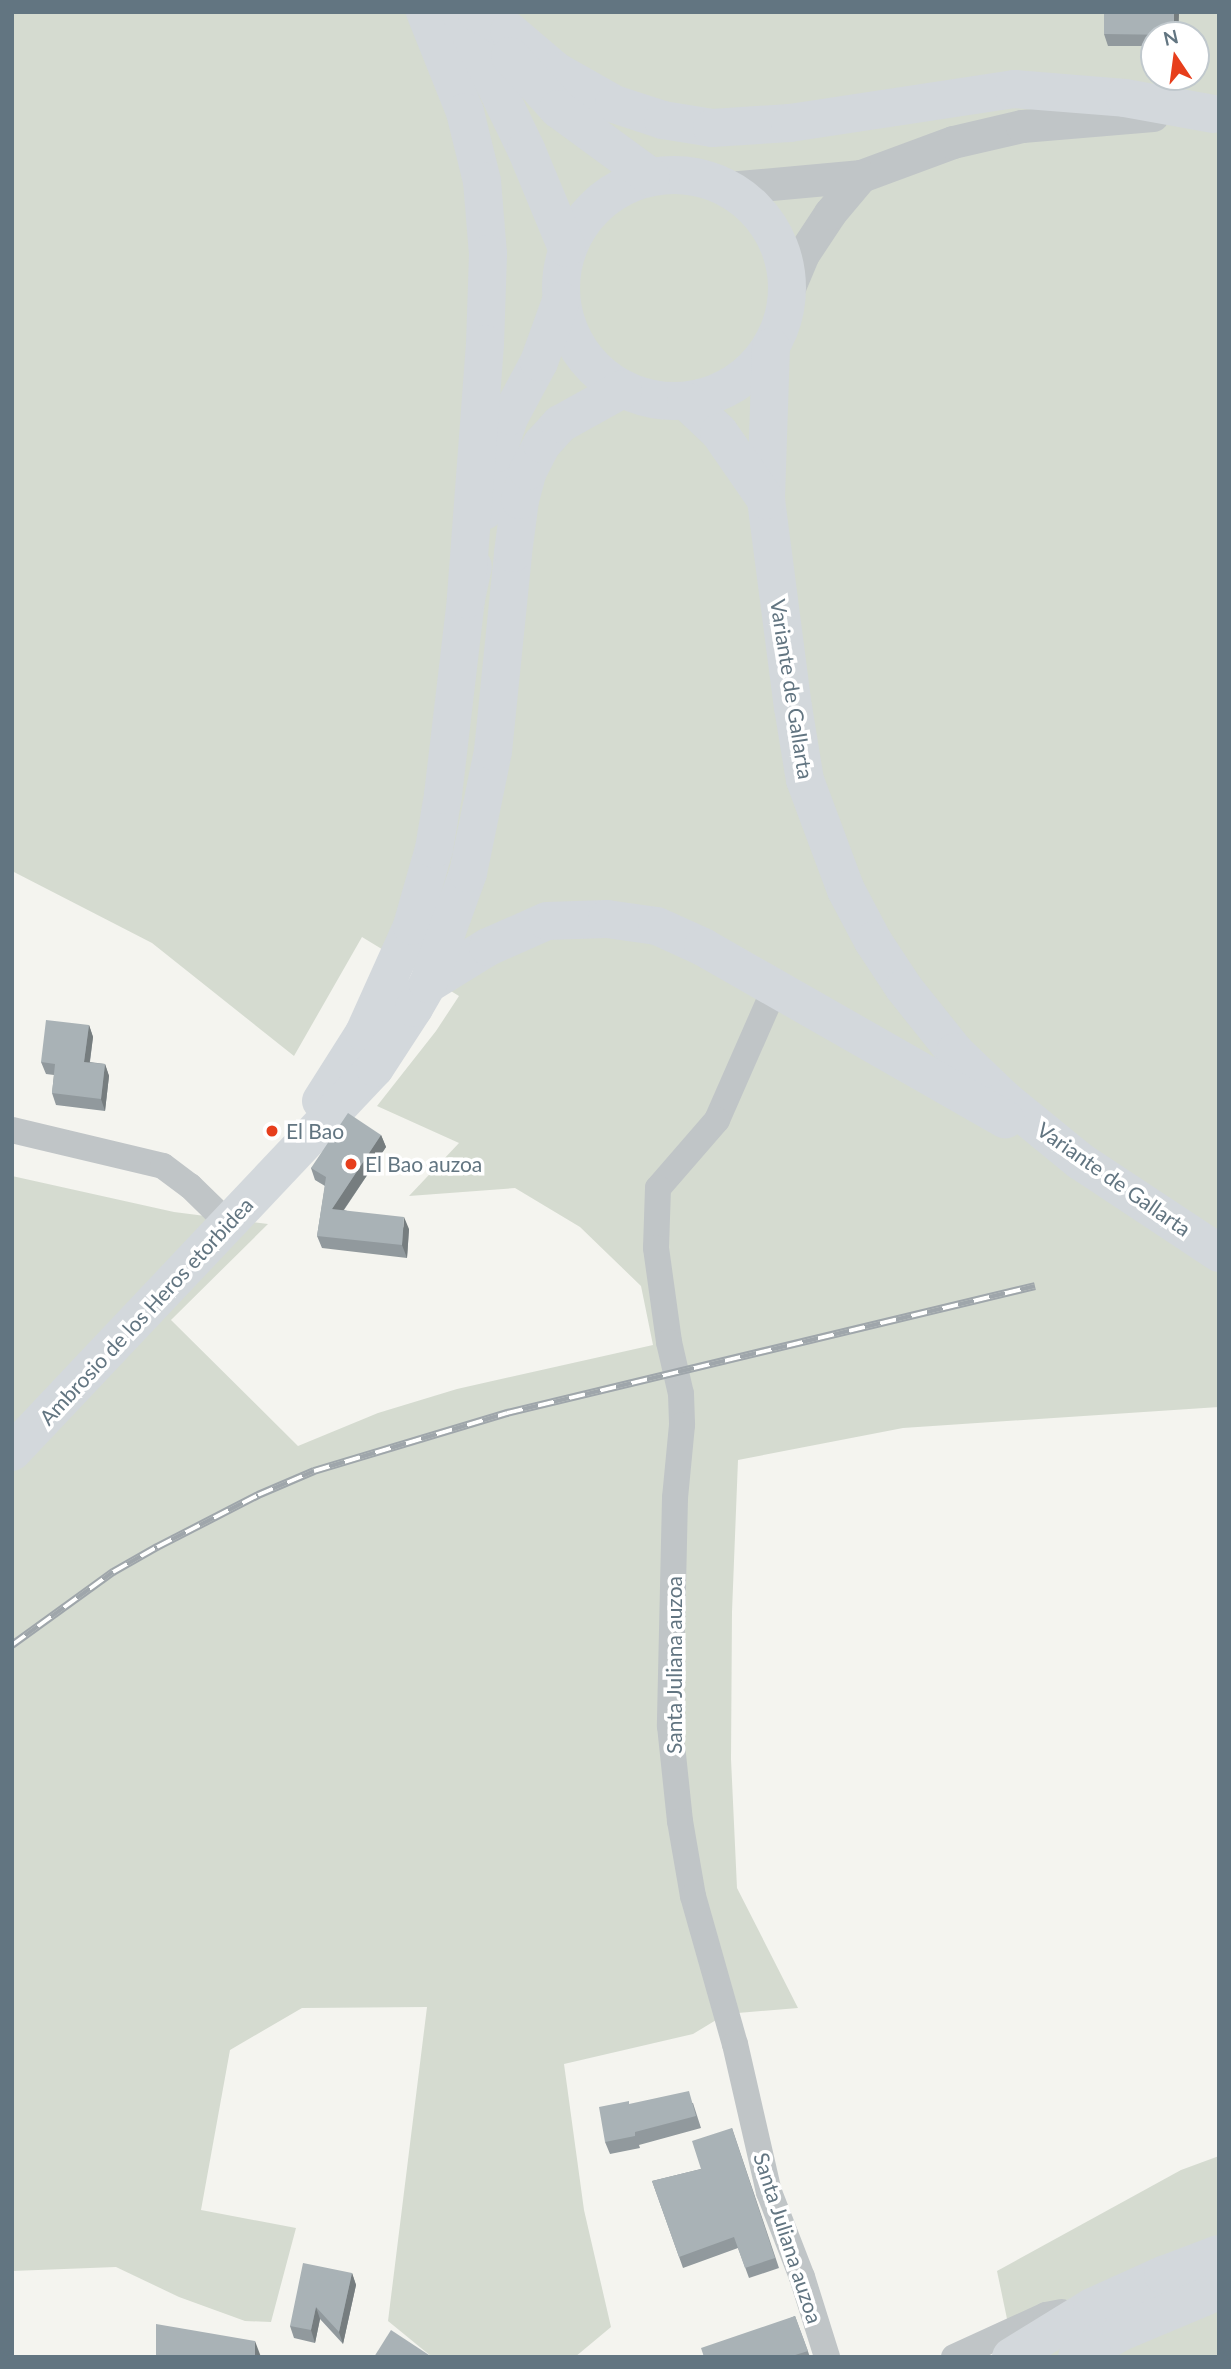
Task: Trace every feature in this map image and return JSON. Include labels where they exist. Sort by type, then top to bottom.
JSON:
[{"type":"main road","points":[[279,1168],[364,1033],[412,926],[434,849],[443,795],[466,599],[485,344],[488,254],[482,181],[465,112],[425,12]]},
{"type":"main road","points":[[473,14],[509,31],[556,71],[614,104],[663,120],[712,128],[790,123],[1014,89],[1125,98],[1216,114]]},
{"type":"main road","points":[[473,14],[558,109],[651,177]]},
{"type":"main road","points":[[473,14],[567,248]]},
{"type":"main road","points":[[677,175],[703,178],[728,188],[753,207],[772,232],[784,261],[787,292],[782,320],[771,347],[755,368],[734,384],[711,395],[685,401],[643,397],[623,389],[599,373],[580,353],[567,328],[561,301],[561,274],[567,248],[576,231],[600,201],[633,182],[651,177],[677,175]]},
{"type":"main road","points":[[466,599],[497,453],[510,416],[539,362],[561,301]]},
{"type":"main road","name":"Variante de Gallarta","points":[[771,347],[766,500],[805,780],[846,891],[873,941],[904,988],[955,1052],[1004,1099],[1080,1161],[1219,1253]]},
{"type":"main road","points":[[279,1168],[375,1068],[428,984],[468,873],[493,751],[514,540],[528,471],[542,444],[560,424],[623,389]]},
{"type":"main road","name":"Variante de Gallarta","points":[[685,401],[719,432],[766,500]]},
{"type":"main road","points":[[428,984],[488,947],[547,921],[607,919],[657,926],[703,947],[774,990],[1080,1161]]},
{"type":"main road","name":"Ambrosio de los Heros etorbidea","points":[[12,1452],[230,1225],[279,1168]]},
{"type":"main road","points":[[1007,2355],[1092,2307],[1163,2274],[1219,2254]]},
{"type":"main road","points":[[1077,2357],[1147,2321],[1219,2291]]},
{"type":"street","points":[[728,188],[861,176],[953,142],[1022,125],[1114,116],[1216,114]]},
{"type":"street","points":[[787,292],[803,254],[816,233],[861,176]]},
{"type":"street","name":"Santa Juliana auzoa","points":[[774,990],[717,1120],[657,1188],[656,1248],[669,1342],[681,1394],[670,1713],[680,1821],[694,1896],[735,2045],[769,2192],[802,2277],[827,2357]]},
{"type":"street","points":[[12,1130],[163,1166],[190,1186],[230,1225]]},
{"type":"street","points":[[960,2355],[1046,2315],[1092,2307]]},
{"type":"street","points":[[960,2355],[988,2351],[1007,2355],[1055,2343],[1101,2324],[1147,2321]]},
{"type":"shaded area","points":[[12,12],[1219,12],[1219,1407],[903,1428],[738,1460],[732,1612],[731,1759],[737,1888],[798,2008],[726,2014],[693,2034],[564,2064],[584,2210],[611,2327],[575,2357],[432,2357],[388,2321],[427,2007],[302,2008],[230,2050],[201,2210],[296,2228],[271,2322],[245,2321],[179,2297],[116,2267],[12,2271],[12,1176],[174,1212],[268,1224],[171,1320],[298,1446],[378,1413],[457,1389],[653,1345],[641,1286],[580,1227],[515,1188],[409,1196],[459,1143],[377,1106],[436,1031],[459,996],[362,937],[294,1056],[152,943],[12,871]]},
{"type":"shaded area","points":[[1219,2156],[1219,2357],[1015,2357],[997,2271],[1181,2170]]},
{"type":"building","points":[[1104,12],[1174,12],[1174,21],[1140,21],[1140,35],[1104,34]]},
{"type":"building","points":[[46,1020],[89,1025],[84,1062],[105,1064],[101,1099],[52,1093],[55,1064],[41,1062]]},
{"type":"building","points":[[348,1113],[381,1135],[332,1209],[404,1217],[402,1245],[317,1236],[326,1177],[311,1168]]},
{"type":"building","points":[[689,2091],[696,2116],[635,2132],[635,2136],[605,2142],[599,2107],[629,2101],[629,2104]]},
{"type":"building","points":[[732,2128],[775,2258],[745,2268],[734,2237],[679,2257],[652,2181],[701,2169],[692,2141]]},
{"type":"building","points":[[303,2263],[352,2273],[339,2332],[316,2307],[311,2330],[290,2326]]},
{"type":"building","points":[[795,2316],[808,2351],[789,2357],[704,2357],[701,2348]]},
{"type":"building","points":[[156,2324],[255,2341],[255,2357],[156,2357]]},
{"type":"building","points":[[391,2330],[432,2357],[374,2357]]},
{"type":"railway","points":[[12,1645],[113,1572],[258,1495],[314,1471],[507,1413],[1035,1286]]},
{"type":"place","name":"El Bao","points":[[272,1131]]},
{"type":"place","name":"El Bao auzoa","points":[[351,1164]]}]
